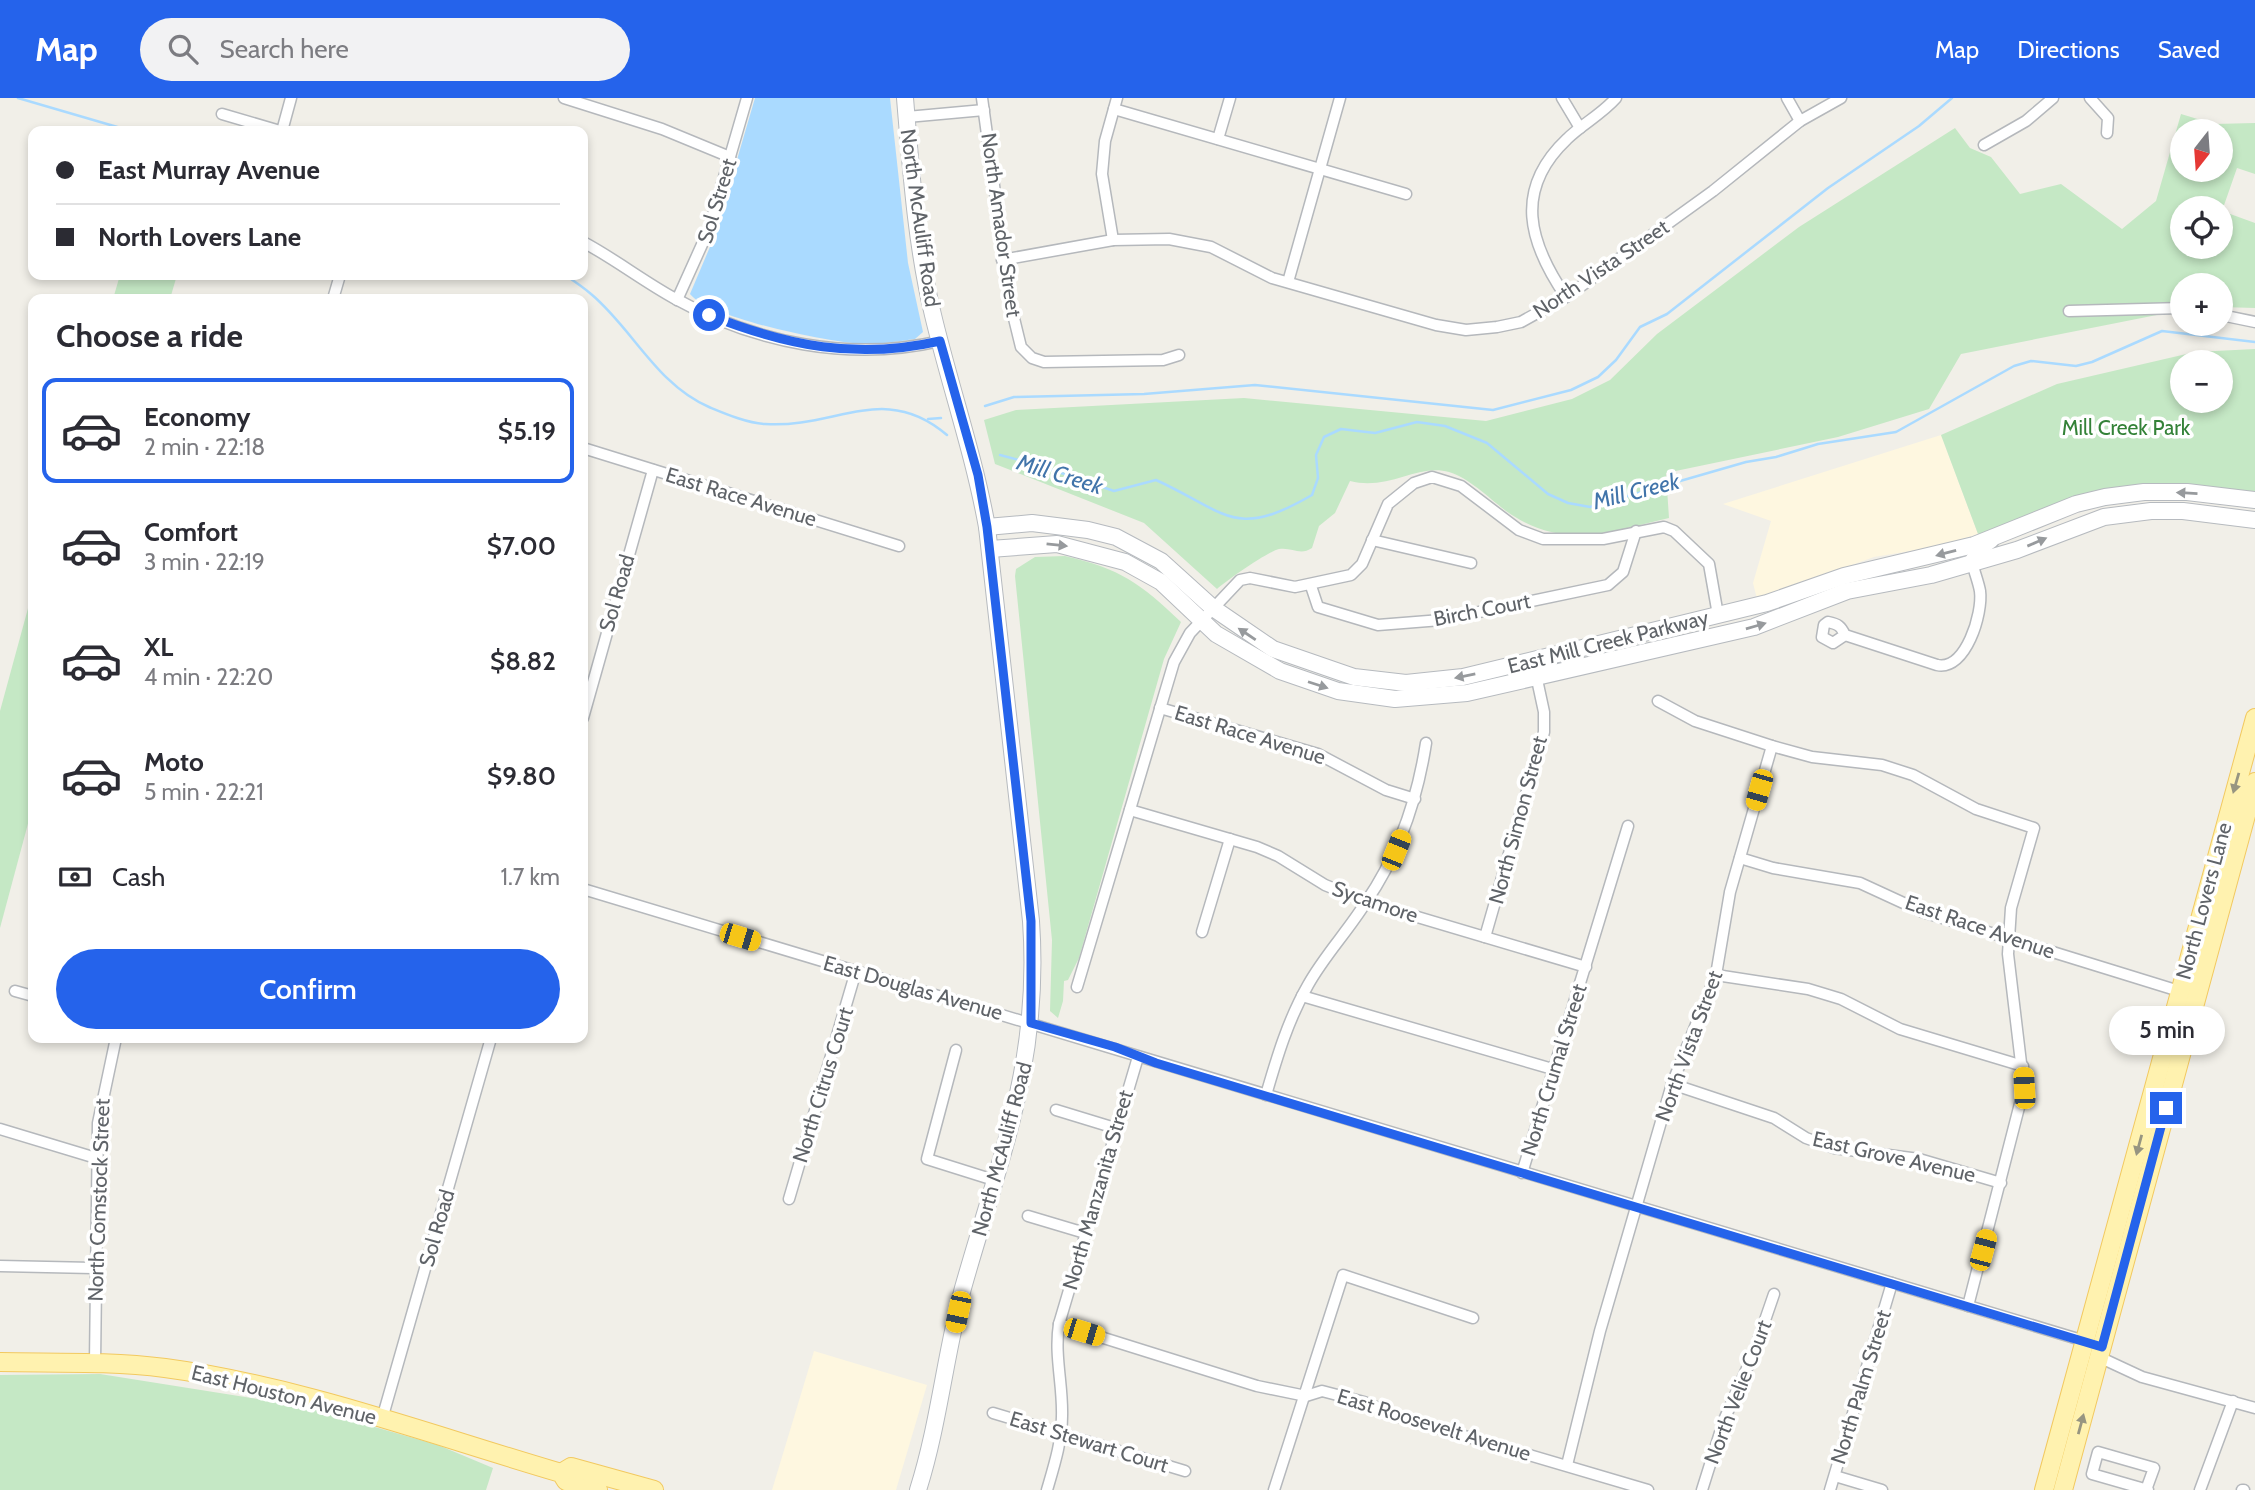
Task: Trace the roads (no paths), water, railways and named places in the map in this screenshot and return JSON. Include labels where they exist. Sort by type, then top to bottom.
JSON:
[{"type":"main road","name":"North Lovers Lane","points":[[2044,1490],[2062,1430],[2096,1349],[2243,814],[2255,718]]},
{"type":"main road","name":"North Lovers Lane","points":[[2063,1490],[2179,991],[2255,782]]},
{"type":"main road","name":"East Houston Avenue","points":[[0,1362],[95,1363],[200,1374],[382,1419],[561,1473],[566,1481],[598,1490]]},
{"type":"main road","points":[[2055,1490],[2063,1458],[2062,1430]]},
{"type":"main road","name":"East Houston Avenue","points":[[561,1473],[571,1467],[654,1490]]},
{"type":"street","points":[[283,126],[292,98]]},
{"type":"street","points":[[564,98],[688,138],[730,157]]},
{"type":"street","name":"Sol Street","points":[[677,300],[701,253],[747,98]]},
{"type":"street","name":"North McAuliff Road","points":[[905,98],[922,254],[940,341],[978,475],[987,527],[1031,921],[1031,1023],[1018,1101],[997,1181],[963,1290],[935,1432],[918,1490]]},
{"type":"street","name":"North Amador Street","points":[[982,98],[1002,260],[1024,351],[1044,362],[1163,360],[1179,355]]},
{"type":"street","points":[[1217,139],[1230,98]]},
{"type":"street","points":[[1288,282],[1340,98]]},
{"type":"street","points":[[1562,98],[1580,128]]},
{"type":"street","points":[[1566,297],[1546,268],[1534,240],[1532,212],[1537,180],[1551,154],[1580,128],[1604,112],[1616,98]]},
{"type":"street","points":[[1787,98],[1800,121]]},
{"type":"street","name":"North Vista Street","points":[[1002,260],[1113,240],[1169,239],[1211,247],[1259,272],[1436,326],[1465,330],[1521,322],[1566,297],[1713,191],[1800,121],[1841,98]]},
{"type":"street","points":[[1984,145],[2026,121],[2053,98]]},
{"type":"street","points":[[2090,98],[2108,118],[2107,133]]},
{"type":"street","points":[[1113,240],[1102,174],[1105,142],[1115,103],[1217,139],[1406,194]]},
{"type":"street","points":[[906,117],[984,110]]},
{"type":"street","points":[[222,114],[264,126]]},
{"type":"street","points":[[588,245],[677,300],[722,320],[811,346],[857,352],[899,349],[940,341]]},
{"type":"street","points":[[2069,311],[2170,309]]},
{"type":"street","points":[[2233,317],[2255,322]]},
{"type":"street","name":"East Race Avenue","points":[[588,450],[899,546]]},
{"type":"street","name":"Sol Road","points":[[588,700],[653,470]]},
{"type":"street","points":[[1077,987],[1180,648],[1233,586],[1245,578],[1295,587],[1311,586],[1351,575],[1362,564],[1388,504],[1414,483],[1432,477],[1461,486],[1519,530],[1543,539],[1603,539],[1664,527],[1674,531],[1709,564],[1718,615]]},
{"type":"street","name":"East Mill Creek Parkway","points":[[987,527],[1032,523],[1088,530],[1116,537],[1161,561],[1213,608],[1273,649],[1353,677],[1406,683],[1434,681],[1534,661],[1718,615],[1844,576],[1920,560],[2004,535],[2076,504],[2105,497],[2144,492],[2187,492],[2255,500]]},
{"type":"street","name":"East Mill Creek Parkway","points":[[990,549],[1057,544],[1104,554],[1161,582],[1216,634],[1280,671],[1364,697],[1425,699],[1537,678],[1754,626],[1847,591],[1931,575],[2017,550],[2084,523],[2122,514],[2183,511],[2255,520]]},
{"type":"street","name":"Birch Court","points":[[1311,586],[1318,607],[1378,625],[1441,620],[1608,585],[1623,572],[1636,531]]},
{"type":"street","points":[[1845,635],[1937,665],[1952,665],[1965,654],[1979,605],[1980,593],[1972,563],[1974,555],[2004,535]]},
{"type":"street","points":[[1372,540],[1471,563]]},
{"type":"street","name":"North Simon Street","points":[[1485,937],[1539,757],[1544,712],[1534,661]]},
{"type":"street","points":[[1658,701],[1695,721],[1772,746],[1812,757],[1882,765],[1913,775],[1976,809],[2034,828],[2011,908],[2008,939],[2009,986],[2023,1066],[2024,1088],[1968,1306]]},
{"type":"street","name":"East Race Avenue","points":[[1160,708],[1318,754],[1386,790],[1415,800]]},
{"type":"street","points":[[1266,1095],[1285,1031],[1302,996],[1325,958],[1367,902],[1396,850],[1415,800],[1426,743]]},
{"type":"street","name":"North Vista Street","points":[[1567,1465],[1600,1331],[1672,1084],[1716,975],[1730,892],[1772,746]]},
{"type":"street","name":"Sycamore","points":[[1130,810],[1278,856],[1325,885],[1367,902],[1586,967]]},
{"type":"street","name":"North Crumal Street","points":[[1522,1173],[1556,1070],[1628,826]]},
{"type":"street","points":[[1202,932],[1230,839]]},
{"type":"street","name":"East Race Avenue","points":[[1740,858],[1773,868],[1860,883],[1923,912],[2179,991]]},
{"type":"street","name":"East Douglas Avenue","points":[[588,891],[1968,1306],[2096,1349],[2142,1377],[2255,1408]]},
{"type":"street","name":"North Citrus Court","points":[[789,1199],[856,971]]},
{"type":"street","points":[[1716,975],[1808,989],[1842,999],[1900,1030],[2023,1066]]},
{"type":"street","points":[[15,991],[28,995]]},
{"type":"street","points":[[1302,996],[1556,1070]]},
{"type":"street","name":"North Comstock Street","points":[[95,1363],[93,1269],[96,1158],[102,1091],[115,1043]]},
{"type":"street","name":"Sol Road","points":[[382,1419],[490,1043]]},
{"type":"street","points":[[956,1050],[927,1159],[997,1181]]},
{"type":"street","name":"North Manzanita Street","points":[[1047,1490],[1062,1415],[1057,1356],[1059,1324],[1138,1057]]},
{"type":"street","name":"East Grove Avenue","points":[[1672,1084],[1774,1118],[1806,1138],[1834,1148],[1919,1159],[2001,1183]]},
{"type":"street","points":[[1056,1110],[1115,1128]]},
{"type":"street","points":[[0,1129],[96,1158]]},
{"type":"street","points":[[1028,1216],[1085,1233]]},
{"type":"street","points":[[0,1266],[93,1269]]},
{"type":"street","points":[[1274,1490],[1343,1275],[1473,1318]]},
{"type":"street","name":"North Palm Street","points":[[1830,1490],[1892,1283]]},
{"type":"street","name":"North Velie Court","points":[[1702,1490],[1724,1420],[1753,1355],[1774,1294]]},
{"type":"street","name":"East Roosevelt Avenue","points":[[1059,1324],[1257,1385],[1306,1396],[1322,1391],[1364,1402],[1399,1416],[1648,1490]]},
{"type":"street","points":[[2200,1490],[2233,1401]]},
{"type":"street","name":"East Stewart Court","points":[[993,1413],[1185,1471]]},
{"type":"street","points":[[2098,1452],[2154,1468],[2147,1490],[2092,1474],[2098,1452]]},
{"type":"street","points":[[1835,1476],[1882,1490]]},
{"type":"water","points":[[755,98],[890,98],[908,263],[923,332],[915,339],[866,344],[801,335],[721,312],[690,294],[715,235]]},
{"type":"waterway","name":"Mill Creek","points":[[18,98],[114,126]]},
{"type":"waterway","points":[[985,406],[1014,397],[1144,394],[1255,385],[1493,410],[1571,390],[1598,377],[1616,360],[1640,327],[1667,314],[1828,188],[1919,126],[1952,98]]},
{"type":"waterway","name":"Mill Creek","points":[[572,280],[606,308],[674,385],[709,407],[744,420],[765,424],[791,424],[880,409],[902,411],[924,419],[947,435]]},
{"type":"waterway","name":"Mill Creek","points":[[1000,455],[1114,491],[1156,480],[1216,511],[1247,519],[1286,509],[1312,495],[1318,478],[1316,455],[1324,437],[1341,429],[1375,433],[1417,422],[1445,426],[1487,443],[1548,494],[1568,503],[1590,507],[1818,444],[1896,432],[2014,366],[2031,361],[2076,366],[2092,362],[2162,331],[2255,342]]},
{"type":"waterway","points":[[928,419],[941,418]]},
{"type":"park label","name":"Mill Creek Park","points":[[2126,428]]}]
